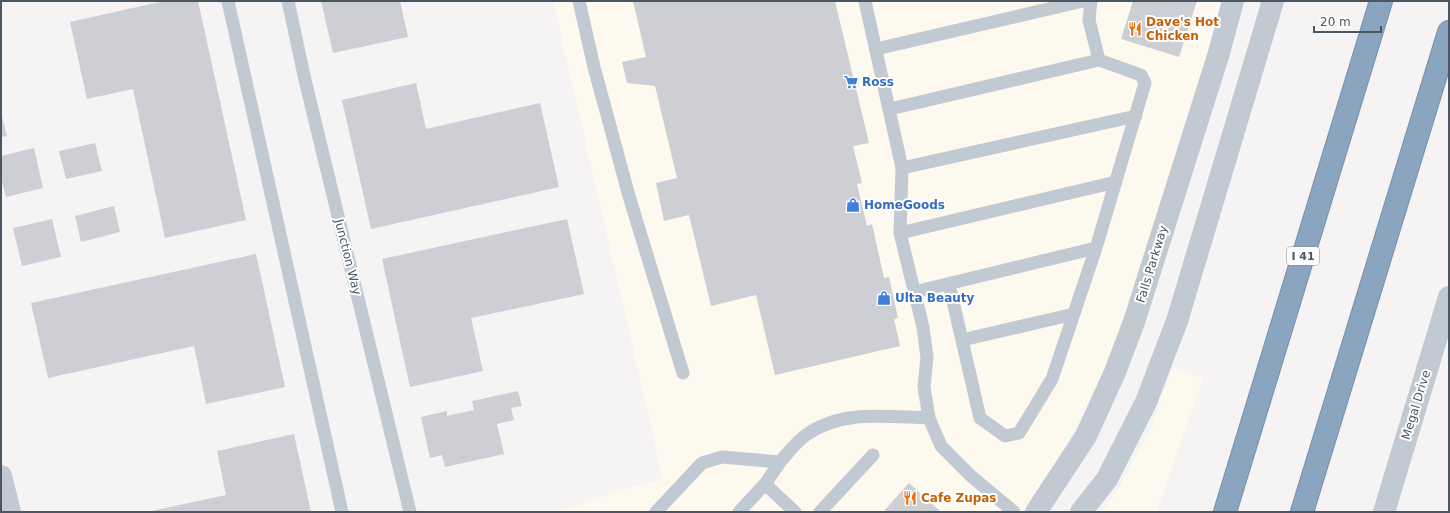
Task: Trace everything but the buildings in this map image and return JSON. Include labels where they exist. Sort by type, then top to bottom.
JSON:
[{"type":"highway","name":"I 41","points":[[1225,512],[1382,1]]},
{"type":"highway","points":[[1303,512],[1449,32]]},
{"type":"street","name":"Falls Parkway","points":[[1036,512],[1086,436],[1115,372],[1136,315],[1219,53],[1233,1]]},
{"type":"street","points":[[1082,512],[1107,478],[1146,402],[1177,321],[1273,1]]},
{"type":"street","name":"Megal Drive","points":[[1384,512],[1449,297]]},
{"type":"street","points":[[1,476],[10,512]]},
{"type":"lane","points":[[228,1],[342,512]]},
{"type":"lane","name":"Junction Way","points":[[288,1],[305,80],[410,512]]},
{"type":"lane","points":[[579,1],[594,67],[628,196],[683,373]]},
{"type":"lane","points":[[865,1],[902,168],[900,233],[923,328],[927,357],[924,387],[929,418],[941,446],[971,476],[1014,512]]},
{"type":"lane","points":[[876,49],[1083,1]]},
{"type":"lane","points":[[1091,1],[1089,20],[1099,60]]},
{"type":"lane","points":[[890,109],[1099,60],[1141,75],[1145,83],[1096,248],[1052,379],[1019,433],[1005,436],[980,418],[949,284]]},
{"type":"lane","points":[[902,168],[1136,116]]},
{"type":"lane","points":[[900,233],[1116,182]]},
{"type":"lane","points":[[914,292],[1096,248]]},
{"type":"lane","points":[[962,340],[1074,314]]},
{"type":"lane","points":[[738,512],[765,484],[780,462],[805,436],[824,424],[842,419],[867,416],[929,418]]},
{"type":"lane","points":[[820,512],[873,455]]},
{"type":"lane","points":[[656,512],[702,463],[722,457],[780,462]]},
{"type":"lane","points":[[765,484],[796,512]]},
{"type":"shaded area","points":[[553,1],[1223,1],[1113,357],[1054,469],[1044,485],[1022,512],[556,512],[619,491],[663,479]]},
{"type":"shaded area","points":[[1173,366],[1203,378],[1157,512],[1102,512],[1120,486],[1152,426]]},
{"type":"place","name":"Dave's Hot Chicken","points":[[1135,29]]},
{"type":"place","name":"Ross","points":[[851,82]]},
{"type":"place","name":"HomeGoods","points":[[853,205]]},
{"type":"place","name":"Ulta Beauty","points":[[884,298]]},
{"type":"place","name":"Cafe Zupas","points":[[910,498]]}]
